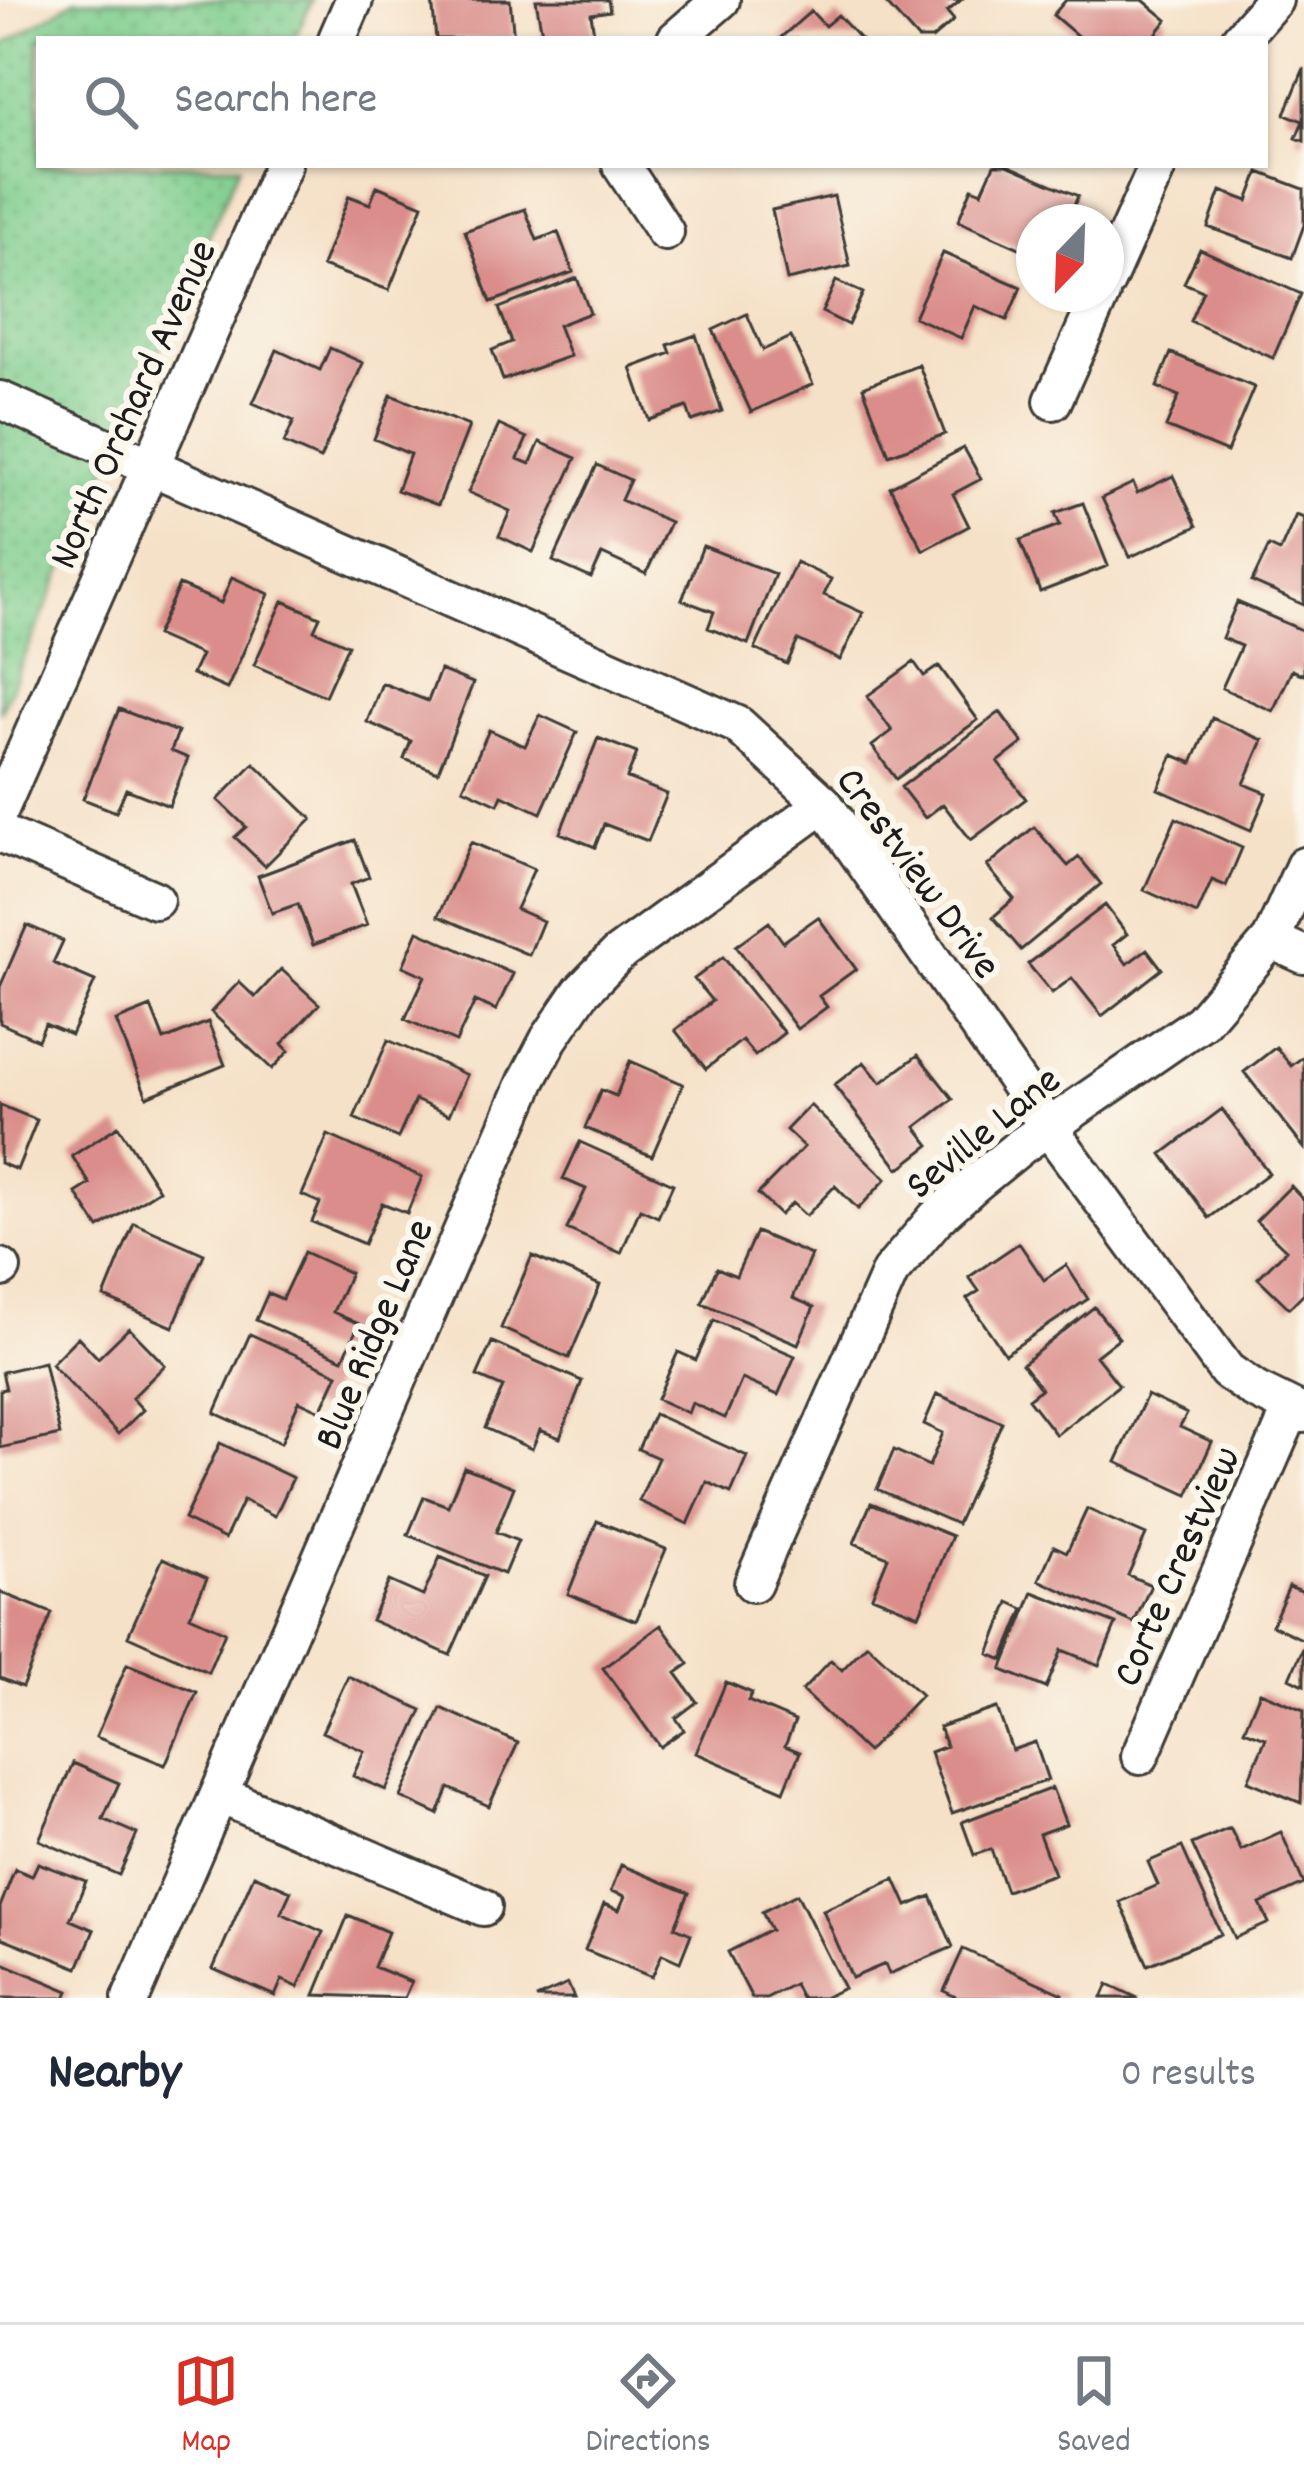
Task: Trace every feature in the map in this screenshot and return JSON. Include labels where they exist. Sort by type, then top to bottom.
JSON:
[{"type":"street","points":[[338,36],[353,0]]},
{"type":"street","points":[[679,36],[721,0]]},
{"type":"street","points":[[1243,36],[1274,0]]},
{"type":"street","name":"North Orchard Avenue","points":[[0,809],[282,168]]},
{"type":"street","points":[[623,168],[665,232]]},
{"type":"street","points":[[1124,241],[1156,168]]},
{"type":"street","points":[[1054,401],[1093,312]]},
{"type":"street","name":"Crestview Drive","points":[[0,400],[738,725],[824,804],[1049,1128],[1227,1371],[1298,1412]]},
{"type":"street","name":"Blue Ridge Lane","points":[[131,1998],[549,1039],[581,992],[616,955],[824,804]]},
{"type":"street","points":[[0,833],[155,900]]},
{"type":"street","name":"Seville Lane","points":[[753,1583],[890,1272],[936,1218],[1001,1162],[1202,1022],[1287,948],[1304,866]]},
{"type":"street","name":"Corte Crestview","points":[[1140,1756],[1298,1412]]},
{"type":"street","points":[[220,1795],[483,1907]]},
{"type":"green space","points":[[75,0],[312,0],[296,36],[36,36],[36,168],[239,168],[0,713],[0,47]]},
{"type":"building","points":[[432,0],[510,0],[514,36],[436,36]]},
{"type":"building","points":[[536,0],[608,0],[610,11],[591,14],[594,34],[542,36]]},
{"type":"building","points":[[883,0],[961,0],[947,12],[954,20],[935,36],[915,36]]},
{"type":"building","points":[[1066,0],[1143,0],[1167,20],[1154,36],[1078,36],[1053,15]]},
{"type":"building","points":[[811,11],[825,26],[838,15],[857,36],[782,36]]},
{"type":"building","points":[[1304,68],[1304,141],[1296,138],[1303,121],[1285,114]]},
{"type":"building","points":[[993,168],[1014,168],[1078,196],[1075,204],[1016,204],[1016,246],[958,221],[972,188],[982,192]]},
{"type":"building","points":[[1259,172],[1304,189],[1304,225],[1292,258],[1208,227],[1221,191],[1248,201]]},
{"type":"building","points":[[377,186],[423,205],[389,290],[322,266],[349,196],[370,204]]},
{"type":"building","points":[[834,196],[850,266],[787,280],[772,210]]},
{"type":"building","points":[[525,209],[537,240],[558,232],[573,272],[491,302],[465,231]]},
{"type":"building","points":[[1200,249],[1301,294],[1273,358],[1190,321],[1203,291],[1184,283]]},
{"type":"building","points":[[943,253],[1016,285],[1007,320],[975,306],[961,338],[914,317]]},
{"type":"building","points":[[577,278],[590,313],[558,325],[570,356],[503,380],[492,350],[512,342],[499,308]]},
{"type":"building","points":[[836,281],[863,293],[848,325],[822,312]]},
{"type":"building","points":[[747,314],[763,350],[791,337],[813,384],[751,412],[713,330]]},
{"type":"building","points":[[696,335],[722,411],[692,421],[687,407],[649,420],[631,368],[671,353],[668,345]]},
{"type":"building","points":[[330,348],[363,363],[320,459],[284,443],[294,421],[253,403],[277,350],[320,370]]},
{"type":"building","points":[[1171,353],[1254,387],[1227,452],[1166,427],[1179,396],[1157,387]]},
{"type":"building","points":[[919,365],[945,434],[889,455],[863,387]]},
{"type":"building","points":[[391,395],[469,426],[438,505],[397,490],[410,454],[374,439]]},
{"type":"building","points":[[499,425],[527,438],[518,459],[530,464],[540,442],[576,458],[533,552],[499,536],[510,511],[468,492]]},
{"type":"building","points":[[964,448],[981,479],[953,494],[969,526],[923,550],[890,487]]},
{"type":"building","points":[[597,465],[630,480],[621,500],[670,522],[646,574],[602,554],[591,578],[553,561]]},
{"type":"building","points":[[1173,476],[1197,526],[1130,557],[1102,498],[1133,483],[1137,493]]},
{"type":"building","points":[[1083,503],[1108,566],[1040,592],[1020,540],[1060,525],[1055,513]]},
{"type":"building","points":[[1296,515],[1304,518],[1304,605],[1252,582],[1269,546],[1280,551]]},
{"type":"building","points":[[703,546],[775,574],[748,644],[708,628],[714,612],[682,600]]},
{"type":"building","points":[[796,562],[831,579],[824,595],[863,613],[840,660],[798,640],[787,664],[755,649]]},
{"type":"building","points":[[232,577],[269,594],[227,689],[192,674],[201,655],[156,635],[179,585],[221,603]]},
{"type":"building","points":[[283,601],[320,617],[314,630],[348,645],[325,696],[254,665]]},
{"type":"building","points":[[1237,602],[1304,631],[1304,675],[1292,670],[1273,711],[1222,688],[1241,646],[1222,638]]},
{"type":"building","points":[[914,662],[924,676],[939,666],[978,720],[896,779],[872,746],[892,731],[867,696]]},
{"type":"building","points":[[440,670],[473,683],[438,772],[404,759],[411,741],[367,722],[382,683],[428,701]]},
{"type":"building","points":[[119,709],[178,732],[171,751],[188,758],[169,806],[126,789],[116,812],[83,799]]},
{"type":"building","points":[[1000,712],[1023,743],[998,762],[1026,799],[971,840],[943,804],[925,818],[901,787]]},
{"type":"building","points":[[540,715],[577,732],[541,813],[502,795],[498,804],[463,788],[489,730],[525,746]]},
{"type":"building","points":[[1212,718],[1263,740],[1244,784],[1267,793],[1251,830],[1158,789],[1173,755],[1192,763]]},
{"type":"building","points":[[598,738],[637,753],[627,778],[667,794],[648,841],[604,824],[595,847],[560,833]]},
{"type":"building","points":[[254,763],[312,819],[265,866],[235,837],[246,827],[218,800]]},
{"type":"building","points":[[1176,818],[1242,848],[1226,886],[1212,880],[1197,914],[1144,890]]},
{"type":"building","points":[[1034,827],[1068,866],[1079,857],[1101,884],[1021,950],[993,917],[1014,899],[987,866]]},
{"type":"building","points":[[355,840],[369,877],[351,884],[367,925],[313,945],[298,904],[272,913],[258,876]]},
{"type":"building","points":[[471,842],[534,869],[516,909],[543,921],[529,955],[438,916]]},
{"type":"building","points":[[1105,905],[1127,934],[1113,945],[1127,964],[1147,949],[1162,969],[1102,1016],[1072,978],[1052,993],[1028,964]]},
{"type":"building","points":[[818,917],[856,969],[819,996],[827,1007],[797,1029],[736,946],[769,922],[783,942]]},
{"type":"building","points":[[27,925],[63,941],[53,963],[95,981],[71,1035],[45,1024],[38,1040],[0,1023],[0,987]]},
{"type":"building","points":[[418,931],[513,974],[496,1010],[475,1001],[456,1042],[405,1019],[425,976],[403,966]]},
{"type":"building","points":[[723,957],[784,1033],[755,1056],[742,1040],[706,1069],[675,1030],[712,1001],[694,979]]},
{"type":"building","points":[[281,969],[319,1004],[282,1044],[289,1051],[272,1069],[211,1012],[239,982],[255,997]]},
{"type":"building","points":[[151,1007],[164,1040],[208,1022],[225,1065],[147,1097],[116,1021]]},
{"type":"building","points":[[388,1040],[467,1075],[449,1115],[415,1100],[398,1138],[354,1118]]},
{"type":"building","points":[[1276,1047],[1291,1066],[1304,1056],[1304,1148],[1244,1072]]},
{"type":"building","points":[[918,1055],[953,1099],[916,1127],[930,1145],[899,1169],[834,1085],[864,1062],[881,1083]]},
{"type":"building","points":[[630,1061],[683,1084],[652,1156],[585,1128],[601,1090],[616,1096]]},
{"type":"building","points":[[0,1105],[37,1120],[17,1170],[0,1163]]},
{"type":"building","points":[[810,1105],[886,1179],[858,1209],[835,1186],[806,1216],[792,1203],[780,1215],[758,1194],[804,1147],[786,1130]]},
{"type":"building","points":[[1222,1109],[1269,1173],[1209,1218],[1162,1154]]},
{"type":"building","points":[[118,1126],[159,1190],[99,1228],[76,1193],[90,1184],[72,1156]]},
{"type":"building","points":[[328,1135],[422,1177],[407,1213],[382,1203],[364,1244],[312,1222],[320,1203],[302,1195]]},
{"type":"building","points":[[580,1142],[673,1184],[658,1217],[640,1209],[621,1253],[567,1229],[586,1189],[563,1179]]},
{"type":"building","points":[[1291,1186],[1304,1200],[1304,1293],[1289,1308],[1258,1278],[1286,1250],[1256,1221]]},
{"type":"building","points":[[134,1223],[204,1254],[173,1327],[104,1297]]},
{"type":"building","points":[[756,1232],[811,1255],[793,1298],[814,1307],[798,1344],[702,1303],[717,1268],[736,1276]]},
{"type":"building","points":[[1019,1243],[1044,1280],[1066,1265],[1088,1299],[1005,1354],[967,1299],[979,1291],[969,1277]]},
{"type":"building","points":[[304,1252],[350,1273],[333,1312],[359,1324],[343,1359],[256,1320],[268,1293],[282,1299]]},
{"type":"building","points":[[532,1256],[600,1285],[569,1358],[501,1328]]},
{"type":"building","points":[[1094,1307],[1119,1338],[1096,1356],[1119,1385],[1056,1435],[1028,1399],[1041,1389],[1022,1364]]},
{"type":"building","points":[[714,1320],[795,1356],[778,1395],[742,1379],[725,1418],[692,1403],[688,1413],[657,1399],[678,1352],[696,1360]]},
{"type":"building","points":[[129,1328],[165,1365],[132,1398],[143,1410],[118,1434],[51,1364],[78,1337],[98,1358]]},
{"type":"building","points":[[250,1334],[338,1374],[321,1411],[299,1401],[281,1443],[215,1413]]},
{"type":"building","points":[[492,1342],[582,1381],[560,1438],[540,1430],[532,1449],[485,1428],[503,1387],[477,1376]]},
{"type":"building","points":[[44,1362],[60,1435],[0,1448],[0,1390],[6,1389],[2,1372]]},
{"type":"building","points":[[937,1394],[1002,1422],[957,1524],[877,1489],[894,1450],[929,1466],[943,1433],[924,1424]]},
{"type":"building","points":[[1147,1395],[1187,1414],[1180,1427],[1212,1442],[1188,1495],[1116,1462]]},
{"type":"building","points":[[654,1414],[747,1456],[731,1493],[707,1482],[688,1524],[639,1501],[658,1458],[638,1449]]},
{"type":"building","points":[[220,1443],[293,1478],[275,1516],[243,1500],[225,1539],[184,1519]]},
{"type":"building","points":[[464,1467],[514,1487],[496,1532],[518,1541],[504,1574],[408,1535],[424,1497],[448,1506]]},
{"type":"building","points":[[871,1503],[952,1536],[919,1615],[872,1596],[888,1557],[854,1543]]},
{"type":"building","points":[[1087,1509],[1146,1535],[1128,1575],[1151,1585],[1134,1623],[1039,1580],[1054,1546],[1067,1552]]},
{"type":"building","points":[[597,1521],[666,1549],[636,1621],[568,1594]]},
{"type":"building","points":[[440,1557],[485,1576],[450,1655],[371,1620],[389,1581],[423,1596]]},
{"type":"building","points":[[163,1558],[207,1578],[190,1616],[225,1632],[208,1672],[128,1636]]},
{"type":"building","points":[[1289,1586],[1304,1592],[1304,1640],[1272,1625]]},
{"type":"building","points":[[0,1592],[52,1613],[22,1687],[0,1678]]},
{"type":"building","points":[[1033,1592],[1116,1624],[1099,1665],[1062,1650],[1046,1688],[1002,1670]]},
{"type":"building","points":[[1009,1602],[1024,1609],[1003,1660],[989,1654]]},
{"type":"building","points":[[661,1625],[689,1664],[676,1673],[697,1702],[676,1718],[684,1730],[660,1747],[603,1668]]},
{"type":"building","points":[[867,1644],[921,1695],[867,1752],[802,1691],[831,1660],[842,1670]]},
{"type":"building","points":[[1304,1646],[1304,1685],[1290,1678]]},
{"type":"building","points":[[127,1664],[197,1692],[165,1765],[96,1737]]},
{"type":"building","points":[[348,1676],[422,1710],[386,1790],[353,1776],[364,1751],[322,1732]]},
{"type":"building","points":[[726,1682],[752,1693],[748,1701],[795,1721],[785,1746],[800,1752],[784,1791],[696,1753]]},
{"type":"building","points":[[1260,1692],[1304,1710],[1301,1803],[1248,1781],[1266,1738],[1244,1730]]},
{"type":"building","points":[[441,1708],[518,1743],[489,1806],[449,1788],[438,1814],[401,1797]]},
{"type":"building","points":[[997,1708],[1012,1750],[1035,1742],[1048,1780],[952,1813],[930,1752],[946,1746],[939,1727]]},
{"type":"building","points":[[73,1763],[119,1783],[103,1819],[137,1834],[119,1875],[39,1840]]},
{"type":"building","points":[[1052,1788],[1066,1824],[1039,1834],[1054,1874],[1006,1891],[991,1849],[974,1855],[962,1822]]},
{"type":"building","points":[[1230,1828],[1241,1850],[1281,1832],[1304,1884],[1260,1904],[1269,1923],[1235,1938],[1192,1844]]},
{"type":"building","points":[[1182,1847],[1221,1934],[1148,1965],[1120,1902],[1158,1885],[1148,1862]]},
{"type":"building","points":[[38,1863],[86,1881],[70,1920],[94,1930],[78,1968],[0,1937],[0,1907],[15,1869],[32,1876]]},
{"type":"building","points":[[621,1865],[689,1893],[675,1927],[691,1934],[680,1962],[662,1954],[652,1977],[585,1950],[604,1904],[619,1910],[625,1896],[611,1891]]},
{"type":"building","points":[[254,1875],[291,1891],[281,1913],[323,1932],[298,1987],[282,1980],[275,1996],[213,1969]]},
{"type":"building","points":[[895,1879],[907,1906],[931,1896],[953,1947],[889,1974],[885,1964],[852,1978],[823,1910]]},
{"type":"building","points":[[797,1894],[844,1988],[823,1998],[801,1998],[794,1984],[766,1998],[752,1998],[728,1952],[771,1930],[762,1912]]},
{"type":"building","points":[[348,1915],[388,1932],[374,1967],[411,1982],[404,1998],[315,1995]]},
{"type":"building","points":[[963,1949],[1063,1994],[1062,1998],[958,1998],[944,1991]]},
{"type":"building","points":[[0,1962],[69,1991],[66,1998],[0,1998]]},
{"type":"building","points":[[568,1984],[574,1998],[536,1998]]},
{"type":"building","points":[[1108,1984],[1138,1998],[1102,1998]]}]
